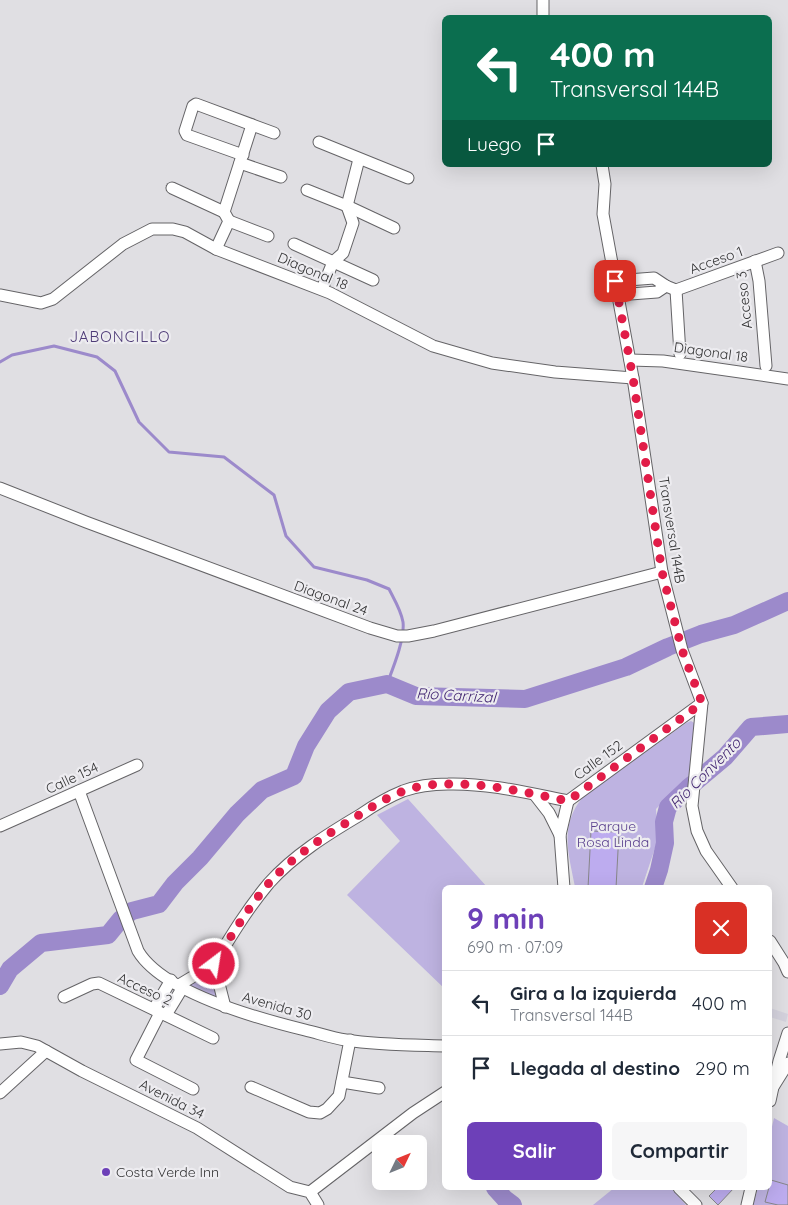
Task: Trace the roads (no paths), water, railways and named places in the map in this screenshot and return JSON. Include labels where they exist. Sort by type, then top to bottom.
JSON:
[{"type":"street","points":[[543,0],[543,15]]},
{"type":"street","points":[[274,133],[196,104],[193,106],[185,131],[187,135],[281,177]]},
{"type":"street","points":[[216,249],[252,125]]},
{"type":"street","points":[[319,142],[408,178]]},
{"type":"street","points":[[322,289],[333,262],[344,253],[353,223],[347,206],[359,158]]},
{"type":"street","name":"Transversal 144B","points":[[602,167],[605,184],[603,214],[633,378],[662,572],[682,650],[702,703],[692,806],[697,831],[706,851],[730,885]]},
{"type":"street","points":[[172,188],[226,217],[268,236]]},
{"type":"street","points":[[307,190],[394,228]]},
{"type":"street","name":"Diagonal 18","points":[[0,295],[41,303],[53,300],[122,244],[152,229],[173,229],[185,232],[216,249],[322,289],[433,346],[501,364],[555,372],[633,378]]},
{"type":"street","points":[[294,244],[373,280]]},
{"type":"street","name":"Acceso 1","points":[[618,295],[657,292],[778,254]]},
{"type":"street","name":"Acceso 3","points":[[755,262],[759,281],[766,366]]},
{"type":"street","points":[[615,281],[654,278],[671,288],[680,354]]},
{"type":"street","name":"Diagonal 18","points":[[630,360],[681,363],[788,379]]},
{"type":"street","name":"Diagonal 24","points":[[0,488],[146,545],[370,628],[397,636],[434,631],[662,572]]},
{"type":"street","name":"Calle 152","points":[[568,801],[702,703]]},
{"type":"street","name":"Calle 154","points":[[0,826],[137,764]]},
{"type":"street","points":[[193,1089],[136,1060],[160,1013],[178,984],[214,964],[245,915],[284,868],[320,840],[384,800],[414,788],[448,784],[506,789],[568,801],[560,835],[564,885]]},
{"type":"street","name":"Avenida 30","points":[[79,791],[138,951],[147,964],[178,984],[225,1007],[280,1024],[350,1040],[442,1046]]},
{"type":"street","points":[[535,795],[560,835]]},
{"type":"street","points":[[772,944],[788,972]]},
{"type":"street","points":[[214,964],[225,1007]]},
{"type":"street","name":"Acceso 2","points":[[64,996],[99,983],[213,1038]]},
{"type":"street","points":[[772,1092],[788,1033]]},
{"type":"street","points":[[251,1087],[309,1112],[320,1113],[334,1103],[339,1096],[350,1040]]},
{"type":"street","name":"Avenida 34","points":[[0,1044],[30,1043],[190,1124],[290,1187],[310,1192]]},
{"type":"street","points":[[0,1093],[46,1051]]},
{"type":"street","points":[[773,1087],[788,1063]]},
{"type":"street","points":[[342,1082],[379,1088]]},
{"type":"street","points":[[318,1205],[310,1192],[413,1113],[442,1094]]},
{"type":"street","points":[[681,1190],[696,1205]]},
{"type":"street","points":[[747,1205],[751,1190]]},
{"type":"waterway","points":[[0,362],[12,355],[54,346],[97,357],[115,371],[139,422],[169,452],[224,457],[274,495],[286,536],[314,567],[367,580],[389,589],[401,613],[403,629],[398,653],[387,684]]},
{"type":"waterway","name":"Río Carrizal","points":[[0,986],[10,969],[41,943],[108,935],[121,919],[132,911],[159,904],[175,883],[200,858],[237,814],[262,790],[294,776],[306,746],[328,711],[349,692],[387,684],[416,696],[525,699],[626,667],[668,647],[701,634],[734,625],[788,601]]},
{"type":"waterway","name":"Río Convento","points":[[654,885],[665,843],[664,822],[668,807],[725,757],[751,727],[788,724]]},
{"type":"waterway","name":"Río Convento","points":[[497,1190],[513,1205]]},
{"type":"place","name":"Costa Verde Inn","points":[[106,1172]]},
{"type":"district","name":"JABONCILLO","points":[[120,336]]},
{"type":"park label","name":"Parque Rosa Linda","points":[[613,834]]}]
